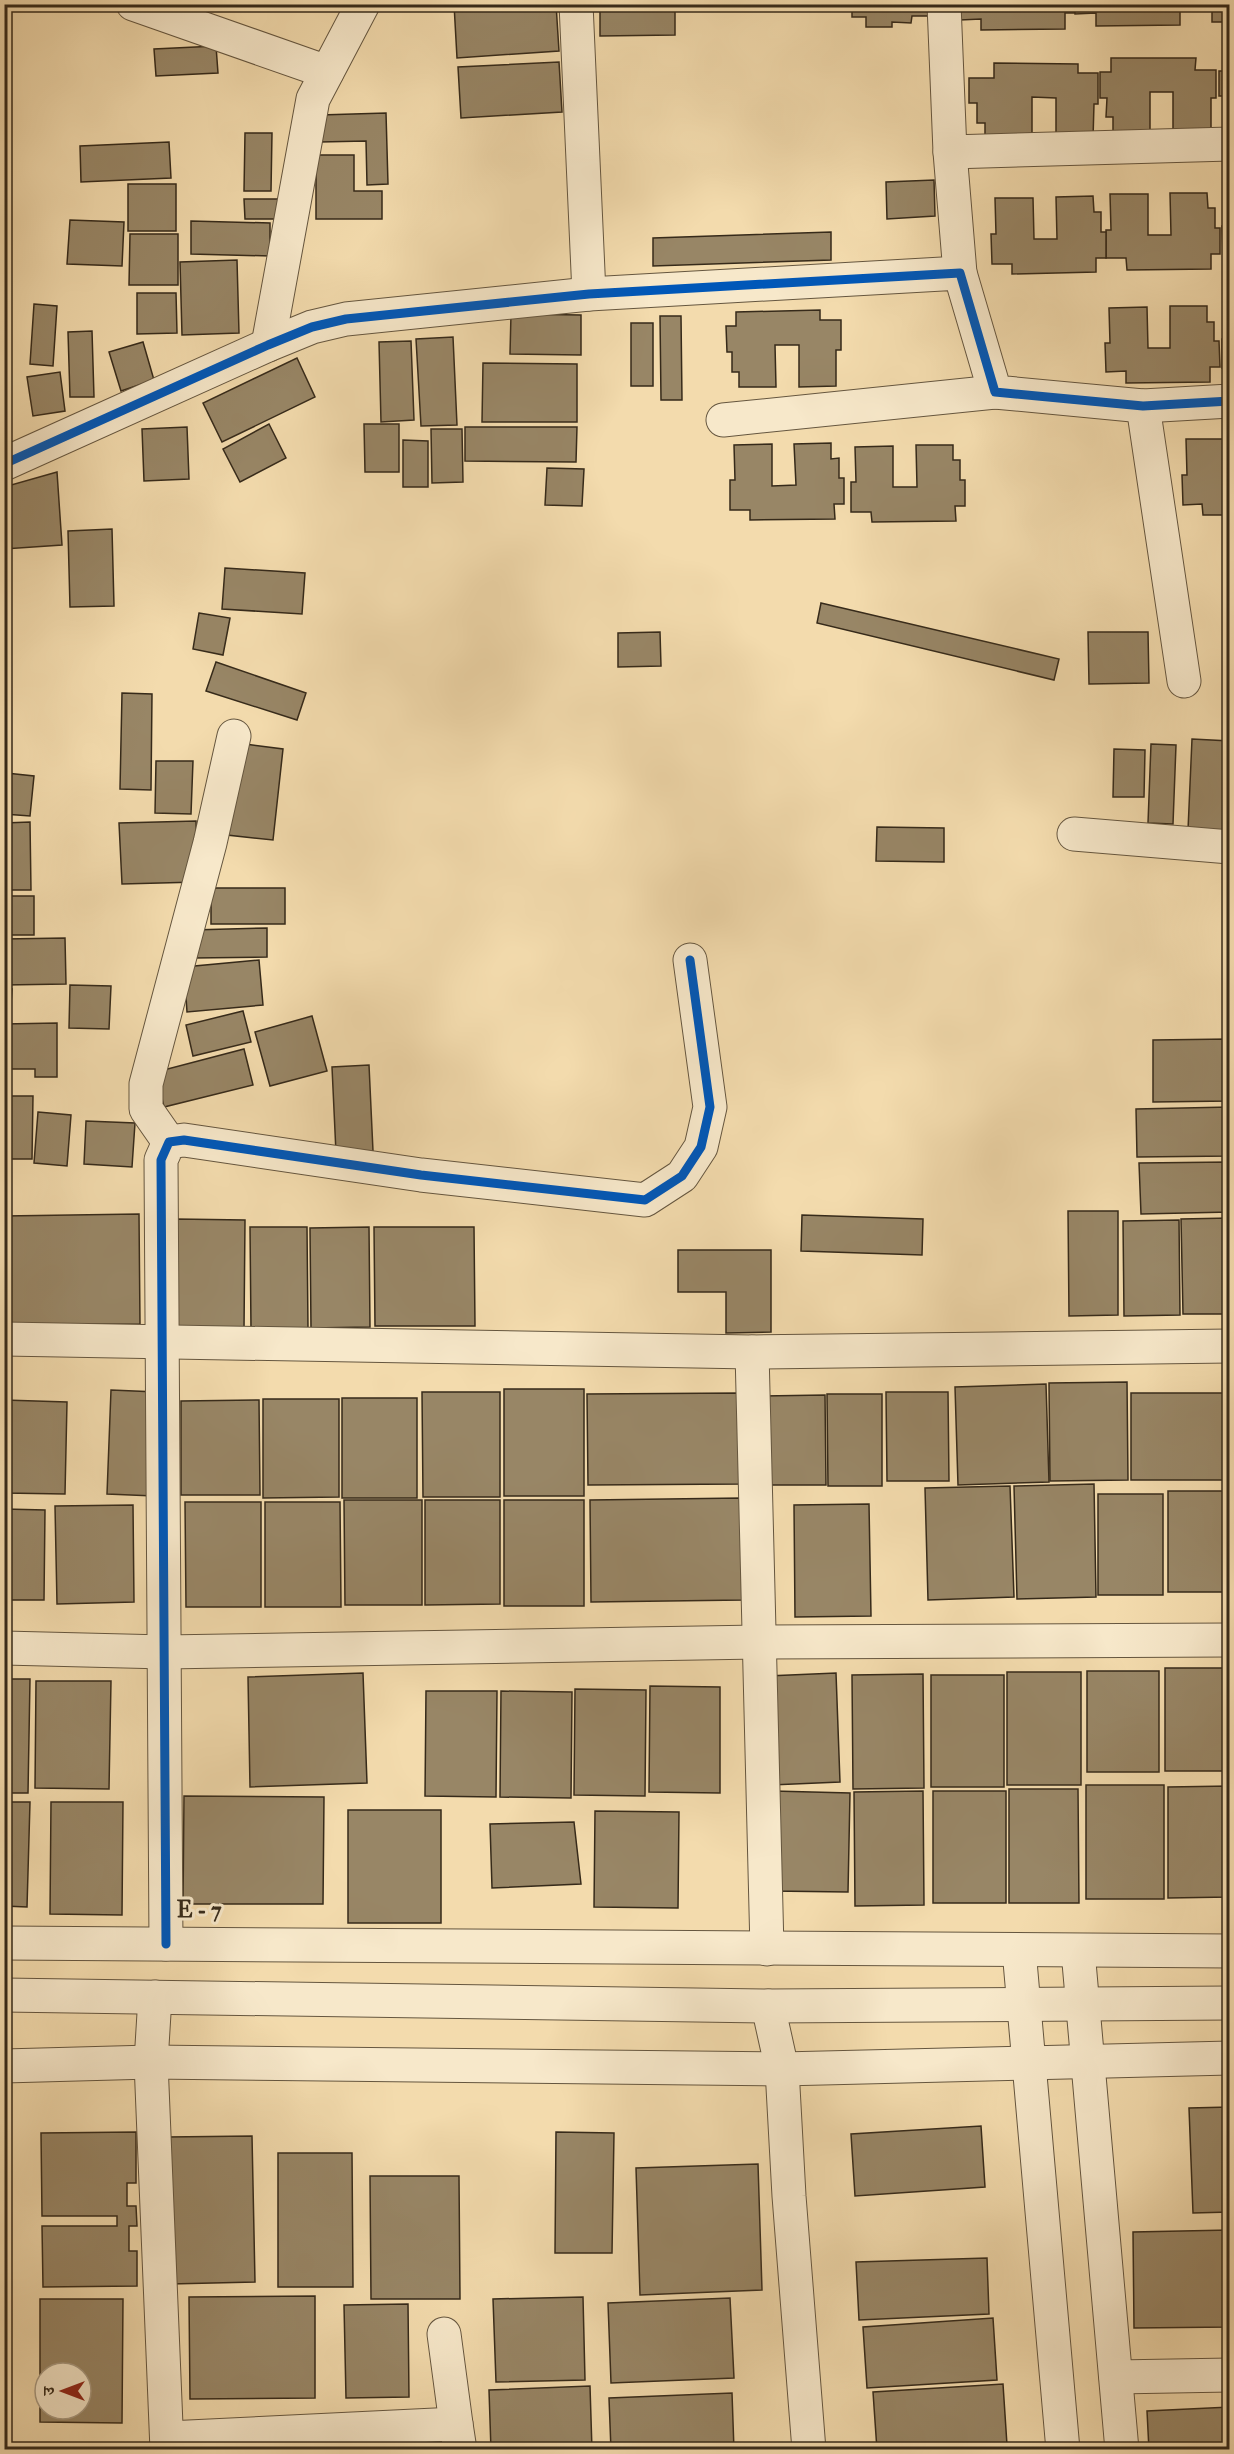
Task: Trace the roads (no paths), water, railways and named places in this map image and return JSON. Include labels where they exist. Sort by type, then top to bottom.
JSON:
[{"type":"street","points":[[133,4],[327,72]]},
{"type":"street","points":[[268,345],[313,99],[363,4]]},
{"type":"street","points":[[576,4],[589,294]]},
{"type":"street","points":[[944,4],[950,152],[960,273],[994,392]]},
{"type":"street","points":[[950,152],[1230,144]]},
{"type":"street","points":[[4,464],[268,345],[312,327],[346,319],[589,294],[960,273]]},
{"type":"street","points":[[723,420],[994,392],[1143,406],[1230,401]]},
{"type":"street","points":[[1143,406],[1184,681]]},
{"type":"street","points":[[169,1142],[147,1109],[146,1084],[210,843],[234,736]]},
{"type":"street","points":[[1074,834],[1230,847]]},
{"type":"street","points":[[169,1142],[184,1140],[421,1175],[645,1200],[682,1176],[701,1147],[710,1107],[690,960]]},
{"type":"street","points":[[166,1944],[164,1342],[161,1160],[169,1142]]},
{"type":"street","points":[[4,1339],[752,1352],[1230,1346]]},
{"type":"street","points":[[752,1352],[767,1949]]},
{"type":"street","points":[[4,1648],[165,1652],[758,1642],[1230,1640]]},
{"type":"street","points":[[4,1943],[1230,1951]]},
{"type":"street","points":[[1019,1950],[1063,2450]]},
{"type":"street","points":[[1078,1950],[1122,2450]]},
{"type":"street","points":[[4,1995],[768,2006],[1230,2003]]},
{"type":"street","points":[[155,1997],[152,2062],[168,2444],[458,2437],[444,2334]]},
{"type":"street","points":[[768,2006],[782,2069],[789,2196],[809,2450]]},
{"type":"street","points":[[4,2066],[152,2062],[782,2069],[1230,2058]]},
{"type":"street","points":[[1116,2377],[1230,2375]]},
{"type":"district","name":"E - 7","points":[[199,1909]]}]
